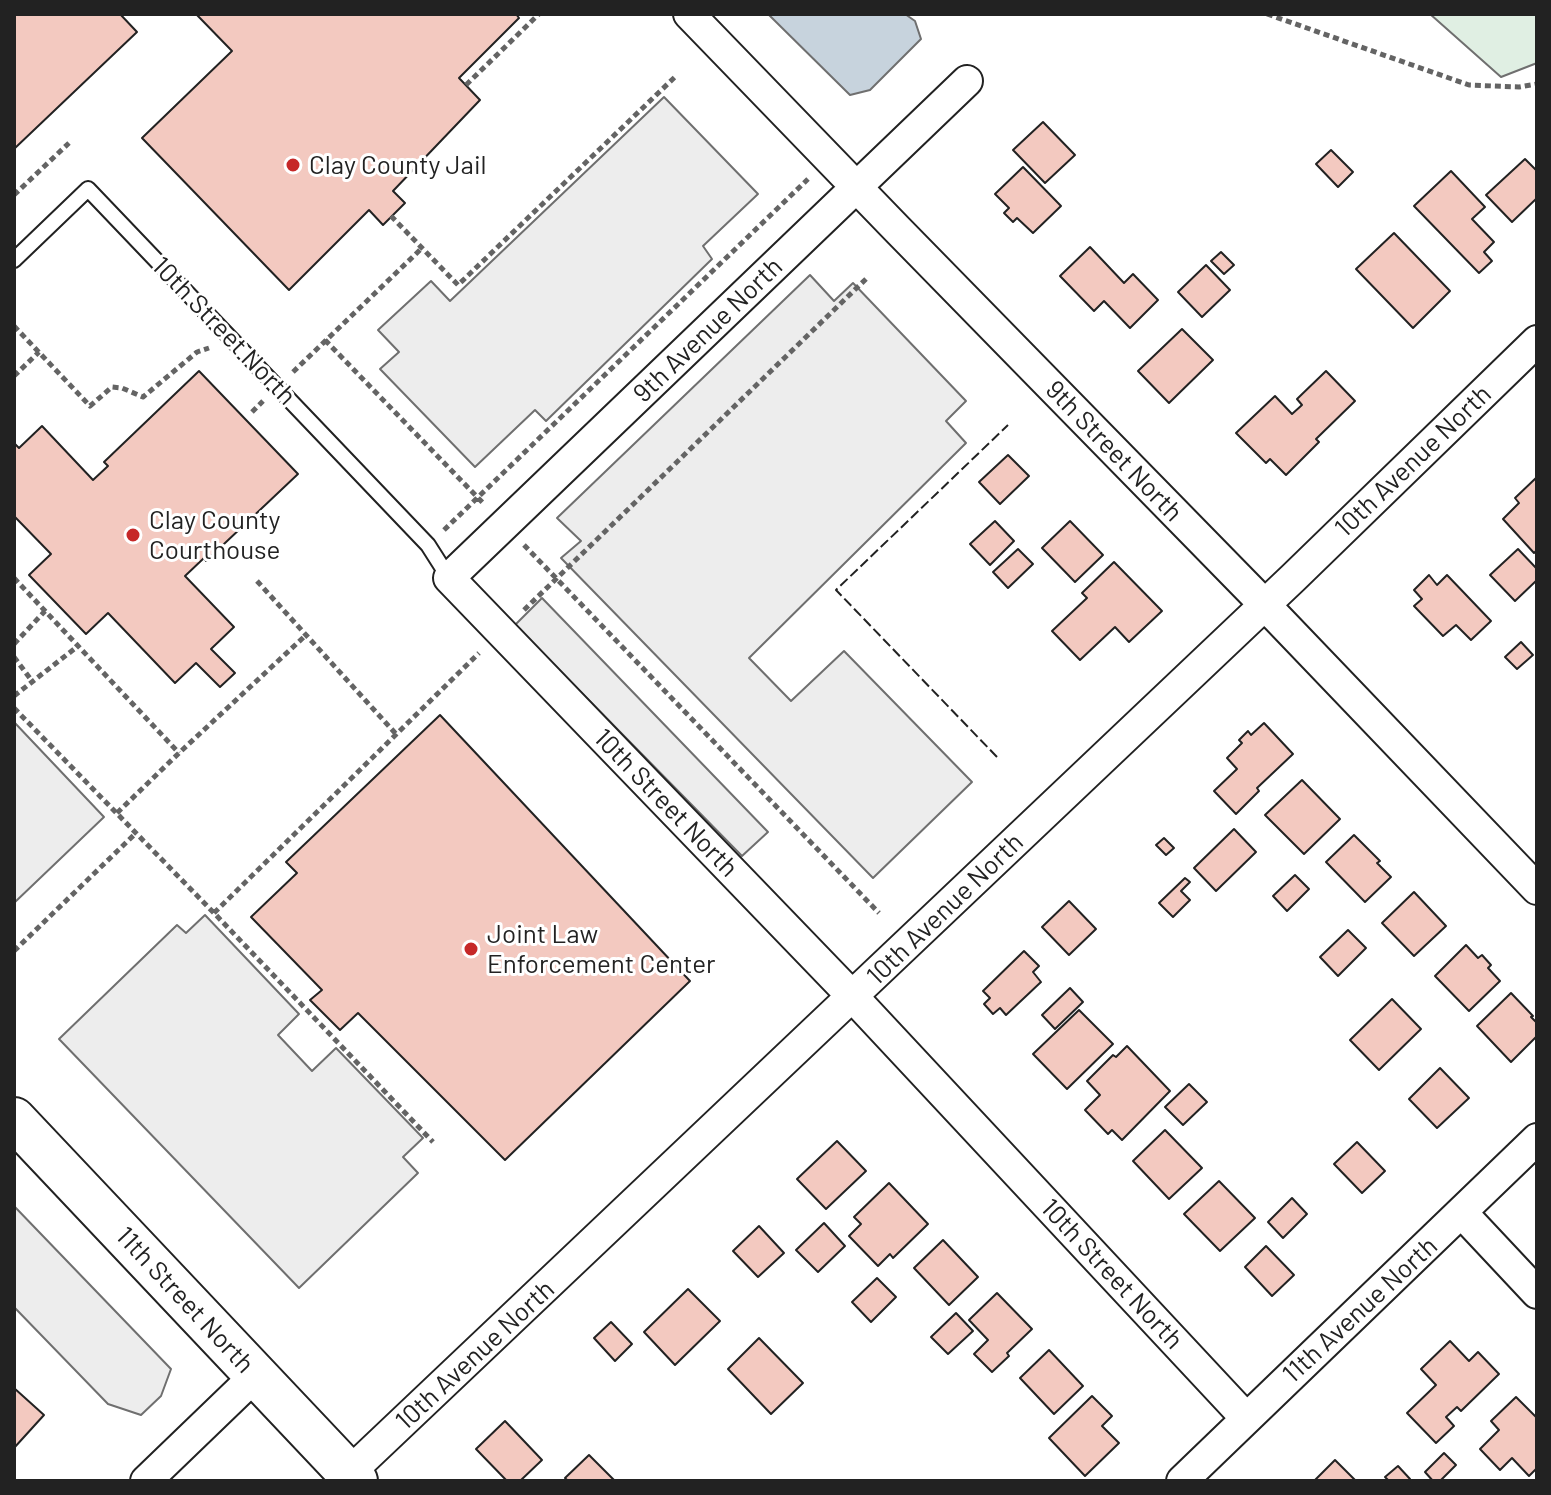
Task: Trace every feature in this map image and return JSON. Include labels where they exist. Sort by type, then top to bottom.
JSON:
[{"type":"street","name":"9th Street North","points":[[689,14],[1537,889]]},
{"type":"street","name":"9th Avenue North","points":[[449,578],[967,81]]},
{"type":"street","name":"10th Avenue North","points":[[353,1477],[1537,341]]},
{"type":"street","name":"10th Street North","points":[[449,578],[853,997],[1246,1418]]},
{"type":"street","name":"11th Street North","points":[[14,1119],[353,1477]]},
{"type":"street","name":"11th Avenue North","points":[[1182,1481],[1537,1139]]},
{"type":"street","points":[[1462,1213],[1537,1293]]},
{"type":"street","points":[[146,1481],[256,1375]]},
{"type":"lane","name":"10th Street North","points":[[14,260],[88,189],[428,545],[449,578]]},
{"type":"path","points":[[466,85],[539,14]]},
{"type":"path","points":[[1267,14],[1469,85],[1519,87],[1537,84]]},
{"type":"path","points":[[391,216],[458,285],[676,76]]},
{"type":"path","points":[[14,195],[69,143]]},
{"type":"path","points":[[428,545],[829,159]]},
{"type":"path","points":[[252,412],[422,248]]},
{"type":"path","points":[[214,913],[500,631],[868,277]]},
{"type":"path","points":[[14,326],[90,406],[112,387],[143,397],[197,352],[211,348]]},
{"type":"path","points":[[325,340],[879,913]]},
{"type":"path","points":[[14,376],[39,352]]},
{"type":"path","points":[[14,580],[179,753]]},
{"type":"path","points":[[257,581],[396,734]]},
{"type":"path","points":[[14,644],[45,611]]},
{"type":"path","points":[[117,813],[306,635]]},
{"type":"path","points":[[14,696],[78,646]]},
{"type":"path","points":[[14,657],[32,681]]},
{"type":"path","points":[[14,708],[433,1142]]},
{"type":"path","points":[[14,951],[136,833]]},
{"type":"green space","points":[[1430,14],[1537,14],[1537,63],[1501,77]]},
{"type":"shaded area","points":[[768,14],[905,14],[915,21],[921,39],[870,90],[850,95]]},
{"type":"shaded area","points":[[664,97],[758,194],[703,246],[712,259],[546,421],[535,410],[475,467],[380,369],[399,352],[378,330],[431,281],[450,301]]},
{"type":"shaded area","points":[[810,275],[834,301],[853,283],[966,401],[946,421],[966,443],[749,658],[791,701],[844,651],[972,782],[873,878],[561,558],[581,541],[557,518]]},
{"type":"shaded area","points":[[542,598],[768,832],[742,856],[515,625]]},
{"type":"shaded area","points":[[14,722],[104,817],[14,903]]},
{"type":"shaded area","points":[[205,915],[299,1014],[278,1035],[312,1071],[336,1048],[423,1138],[403,1157],[418,1173],[299,1288],[59,1039],[177,925],[186,933]]},
{"type":"shaded area","points":[[14,1206],[171,1369],[161,1396],[141,1415],[108,1404],[14,1307]]},
{"type":"building","points":[[14,14],[120,14],[137,32],[14,149]]},
{"type":"building","name":"Clay County Jail","points":[[196,14],[516,14],[519,18],[459,78],[480,100],[393,191],[405,203],[383,225],[369,210],[289,290],[142,138],[232,51]]},
{"type":"building","points":[[1043,122],[1075,155],[1045,183],[1013,150]]},
{"type":"building","points":[[1331,150],[1353,172],[1338,187],[1316,164]]},
{"type":"building","points":[[1525,159],[1537,171],[1537,198],[1512,222],[1486,195]]},
{"type":"building","points":[[1023,167],[1061,206],[1033,233],[1017,218],[1013,222],[1004,213],[1009,208],[995,194]]},
{"type":"building","points":[[1451,171],[1485,207],[1472,219],[1494,242],[1484,252],[1492,261],[1479,273],[1414,206]]},
{"type":"building","points":[[1394,233],[1450,291],[1413,328],[1356,269]]},
{"type":"building","points":[[1090,247],[1124,283],[1133,274],[1158,300],[1130,328],[1104,301],[1094,311],[1060,276]]},
{"type":"building","points":[[1221,252],[1234,265],[1224,274],[1211,261]]},
{"type":"building","points":[[1206,265],[1230,290],[1202,317],[1178,292]]},
{"type":"building","points":[[1182,329],[1213,360],[1169,403],[1138,371]]},
{"type":"building","name":"Clay County Courthouse","points":[[199,371],[298,474],[206,561],[204,558],[185,576],[234,627],[211,649],[235,673],[220,687],[196,663],[175,683],[108,613],[86,634],[29,575],[51,554],[14,516],[14,443],[19,448],[42,426],[93,480],[108,466],[104,462]]},
{"type":"building","points":[[1326,371],[1355,401],[1316,439],[1319,442],[1286,475],[1270,459],[1266,463],[1236,433],[1275,396],[1292,414],[1302,405],[1297,399]]},
{"type":"building","points":[[1008,455],[1029,476],[1000,504],[979,482]]},
{"type":"building","points":[[1537,477],[1537,550],[1534,553],[1503,519],[1519,503],[1515,498]]},
{"type":"building","points":[[995,521],[1014,541],[990,565],[970,544]]},
{"type":"building","points":[[1070,521],[1103,555],[1075,582],[1042,548]]},
{"type":"building","points":[[1018,549],[1033,564],[1008,588],[993,572]]},
{"type":"building","points":[[1518,549],[1537,569],[1537,580],[1515,601],[1490,575]]},
{"type":"building","points":[[1114,562],[1162,611],[1129,642],[1115,627],[1080,660],[1052,631],[1087,598],[1082,593]]},
{"type":"building","points":[[1429,575],[1437,585],[1447,575],[1491,621],[1471,640],[1456,625],[1443,636],[1414,606],[1422,599],[1414,590]]},
{"type":"building","points":[[1521,642],[1533,655],[1517,669],[1505,657]]},
{"type":"building","name":"Joint Law Enforcement Center","points":[[440,715],[690,981],[505,1160],[358,1013],[340,1030],[310,1000],[322,990],[251,917],[297,873],[286,862]]},
{"type":"building","points":[[1264,723],[1293,754],[1257,788],[1259,791],[1236,814],[1214,791],[1237,769],[1227,758],[1242,743],[1239,740],[1248,731],[1251,735]]},
{"type":"building","points":[[1302,780],[1340,819],[1304,854],[1265,815]]},
{"type":"building","points":[[1234,829],[1256,852],[1216,891],[1194,868]]},
{"type":"building","points":[[1354,835],[1391,877],[1365,902],[1326,862]]},
{"type":"building","points":[[1164,838],[1174,848],[1166,855],[1156,845]]},
{"type":"building","points":[[1295,875],[1309,889],[1287,911],[1273,896]]},
{"type":"building","points":[[1185,878],[1190,882],[1181,891],[1190,900],[1173,917],[1159,903]]},
{"type":"building","points":[[1414,892],[1446,926],[1414,956],[1382,923]]},
{"type":"building","points":[[1069,901],[1096,929],[1069,955],[1042,927]]},
{"type":"building","points":[[1348,930],[1366,948],[1338,976],[1320,957]]},
{"type":"building","points":[[1466,945],[1478,958],[1482,955],[1491,965],[1488,968],[1500,981],[1469,1011],[1435,976]]},
{"type":"building","points":[[1024,951],[1039,966],[1033,972],[1041,982],[1006,1015],[1000,1008],[993,1014],[984,1004],[990,998],[983,991]]},
{"type":"building","points":[[1070,988],[1083,1002],[1055,1029],[1042,1015]]},
{"type":"building","points":[[1511,993],[1533,1016],[1537,1023],[1537,1036],[1511,1062],[1477,1026]]},
{"type":"building","points":[[1392,999],[1421,1029],[1379,1070],[1350,1040]]},
{"type":"building","points":[[1079,1010],[1113,1044],[1067,1089],[1033,1054]]},
{"type":"building","points":[[1127,1046],[1170,1091],[1122,1140],[1112,1130],[1108,1134],[1085,1110],[1100,1095],[1087,1081],[1113,1055],[1116,1057]]},
{"type":"building","points":[[1440,1068],[1469,1098],[1437,1128],[1409,1099]]},
{"type":"building","points":[[1189,1084],[1207,1102],[1183,1125],[1165,1107]]},
{"type":"building","points":[[1165,1130],[1202,1168],[1169,1199],[1133,1161]]},
{"type":"building","points":[[837,1141],[866,1171],[826,1209],[797,1179]]},
{"type":"building","points":[[1357,1142],[1385,1171],[1362,1193],[1334,1164]]},
{"type":"building","points":[[1219,1181],[1255,1218],[1220,1251],[1184,1214]]},
{"type":"building","points":[[889,1183],[928,1224],[893,1258],[890,1254],[878,1266],[849,1236],[861,1224],[854,1217]]},
{"type":"building","points":[[1292,1198],[1307,1214],[1283,1238],[1268,1222]]},
{"type":"building","points":[[824,1223],[845,1246],[818,1272],[796,1250]]},
{"type":"building","points":[[759,1226],[784,1253],[758,1277],[733,1251]]},
{"type":"building","points":[[943,1240],[978,1277],[949,1305],[914,1268]]},
{"type":"building","points":[[1266,1246],[1294,1275],[1272,1296],[1245,1267]]},
{"type":"building","points":[[877,1278],[896,1297],[871,1322],[852,1302]]},
{"type":"building","points":[[688,1289],[720,1321],[675,1365],[644,1332]]},
{"type":"building","points":[[997,1293],[1032,1329],[992,1372],[974,1354],[988,1340],[969,1320]]},
{"type":"building","points":[[956,1313],[973,1331],[948,1354],[931,1337]]},
{"type":"building","points":[[611,1322],[632,1344],[615,1361],[594,1338]]},
{"type":"building","points":[[759,1338],[803,1383],[771,1414],[728,1369]]},
{"type":"building","points":[[1450,1341],[1469,1361],[1478,1352],[1499,1374],[1461,1411],[1457,1407],[1446,1417],[1454,1426],[1436,1443],[1407,1413],[1436,1385],[1421,1369]]},
{"type":"building","points":[[1049,1350],[1083,1386],[1054,1414],[1020,1378]]},
{"type":"building","points":[[14,1388],[44,1415],[14,1448]]},
{"type":"building","points":[[1092,1396],[1112,1416],[1102,1426],[1119,1443],[1085,1476],[1049,1438]]},
{"type":"building","points":[[1516,1397],[1537,1418],[1537,1468],[1529,1476],[1512,1458],[1500,1470],[1480,1449],[1499,1430],[1491,1421]]},
{"type":"building","points":[[505,1421],[542,1460],[520,1481],[507,1481],[476,1449]]},
{"type":"building","points":[[1444,1453],[1456,1465],[1440,1481],[1433,1481],[1425,1472]]},
{"type":"building","points":[[589,1455],[613,1481],[568,1481],[565,1478]]},
{"type":"building","points":[[1335,1460],[1356,1481],[1314,1481]]},
{"type":"building","points":[[1398,1466],[1410,1479],[1389,1481],[1385,1477]]},
{"type":"fence","points":[[997,757],[836,590],[1008,425]]},
{"type":"place","name":"Clay County Jail","points":[[293,165]]},
{"type":"place","name":"Clay County Courthouse","points":[[133,535]]},
{"type":"place","name":"Joint Law Enforcement Center","points":[[471,949]]}]
